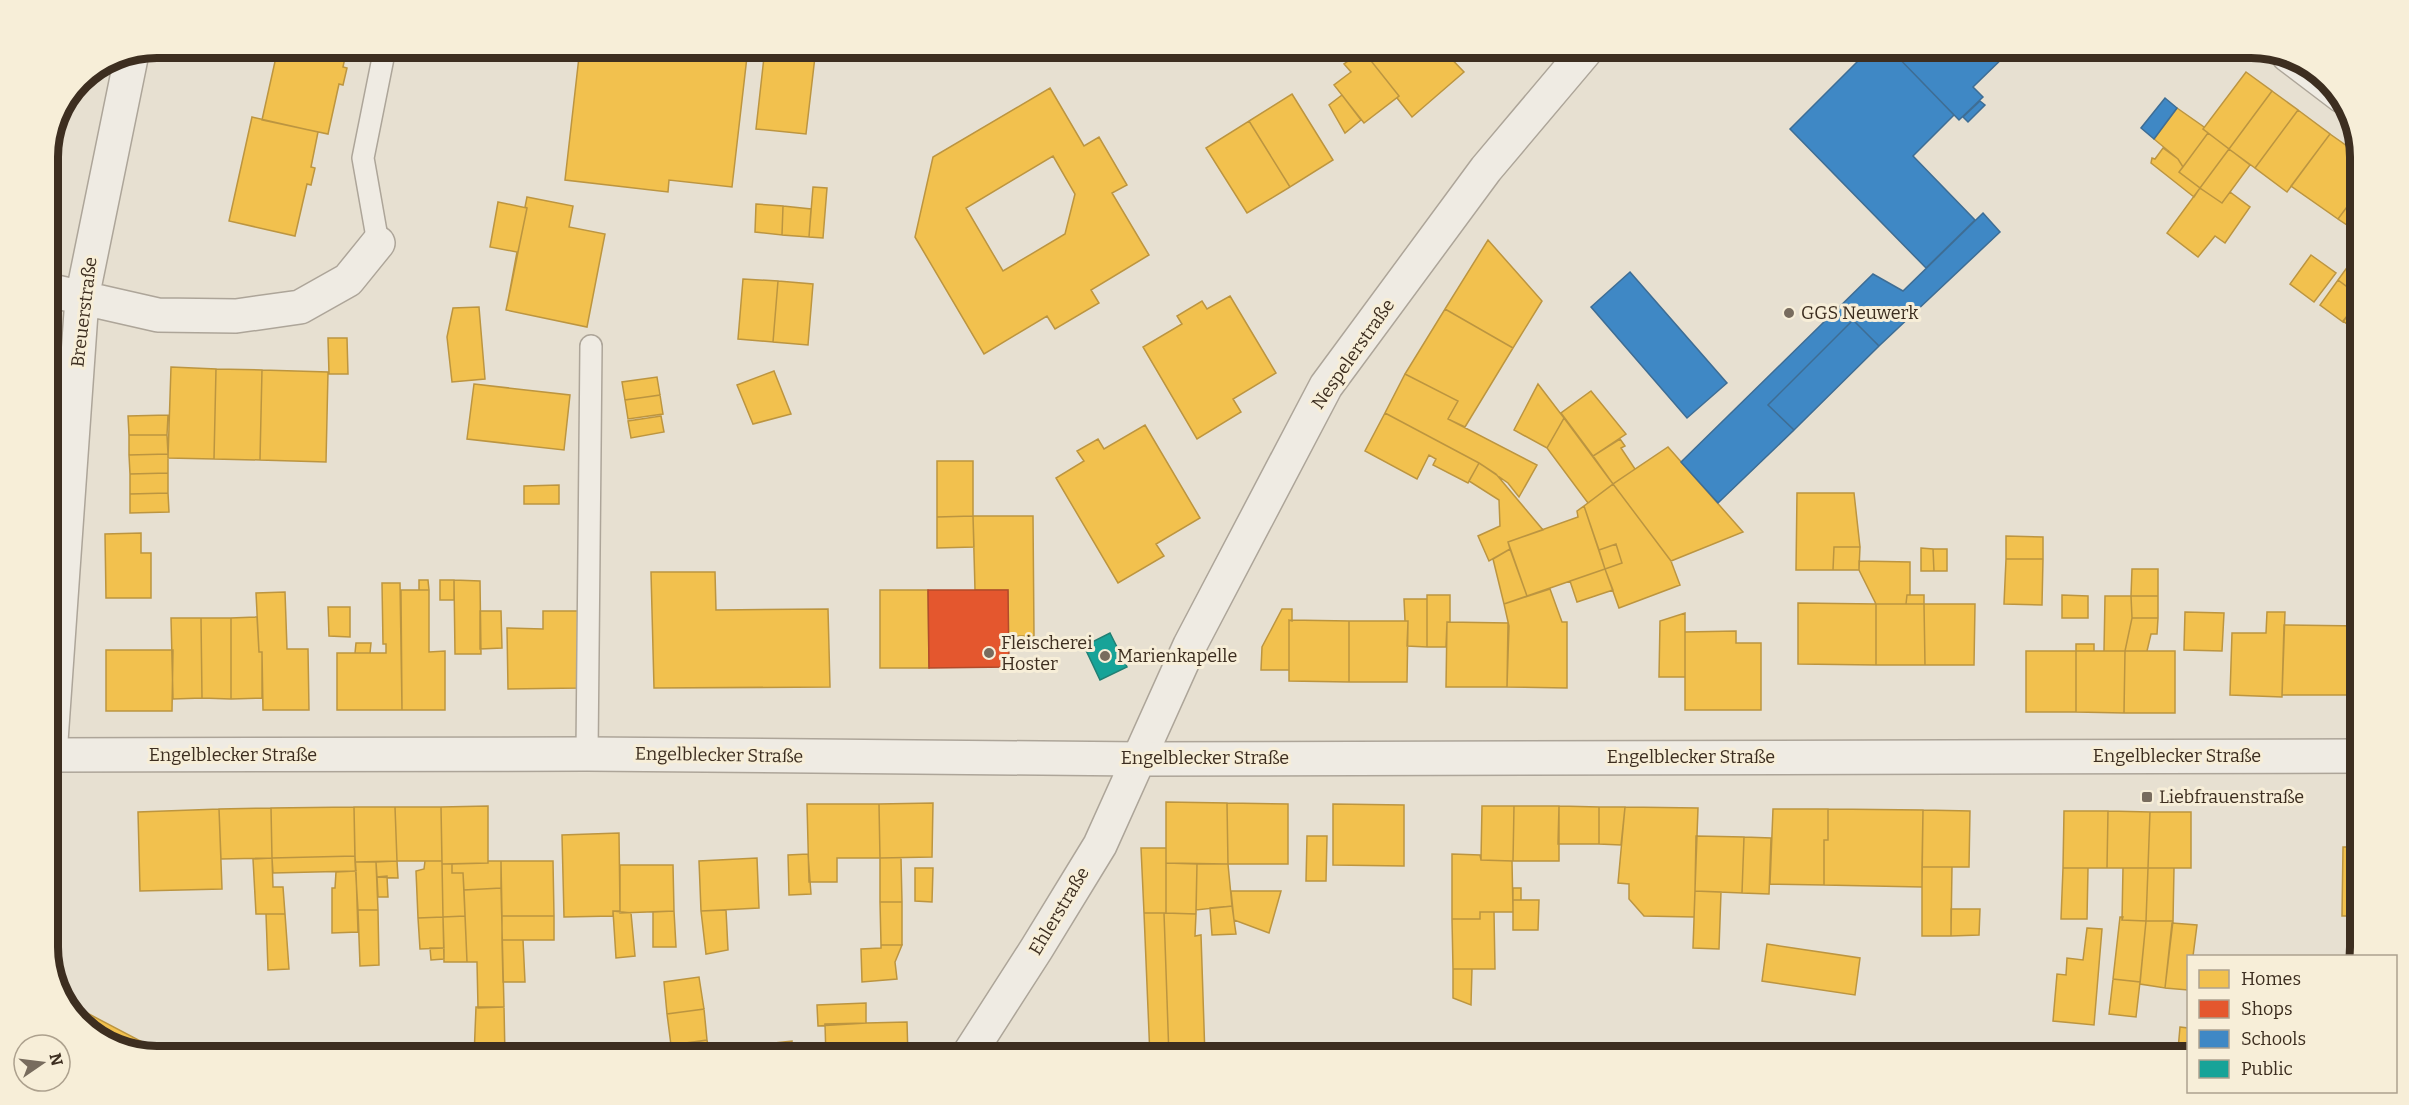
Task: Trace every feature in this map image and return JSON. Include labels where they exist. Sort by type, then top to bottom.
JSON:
[{"type":"street","name":"Nespelerstraße","points":[[1141,759],[1190,645],[1326,386],[1486,169],[1580,58]]},
{"type":"street","name":"Breuerstraße","points":[[59,617],[82,298],[130,63]]},
{"type":"street","points":[[59,293],[158,315],[236,316],[300,307],[348,280],[378,243]]},
{"type":"street","name":"Engelblecker Straße","points":[[59,755],[587,754],[1141,759],[2350,756]]},
{"type":"street","name":"Ehlerstraße","points":[[974,1046],[1100,845],[1141,759]]},
{"type":"lane","points":[[378,243],[363,158],[383,58]]},
{"type":"lane","points":[[587,754],[591,346]]},
{"type":"building: Homes","points":[[276,58],[345,58],[343,67],[347,68],[343,85],[339,84],[328,134],[262,120]]},
{"type":"building: Homes","points":[[579,58],[747,58],[732,187],[669,180],[668,192],[565,180]]},
{"type":"building: Homes","points":[[764,58],[815,58],[806,134],[756,129]]},
{"type":"building: Homes","points":[[1352,58],[1369,58],[1399,96],[1364,123],[1334,85],[1351,72],[1344,64]]},
{"type":"building: Homes","points":[[1369,58],[1451,58],[1464,72],[1412,117],[1397,98],[1399,96]]},
{"type":"building: Homes","points":[[2246,72],[2272,91],[2229,149],[2203,129]]},
{"type":"building: Homes","points":[[1050,88],[1084,146],[1099,137],[1127,185],[1112,193],[1149,255],[1091,290],[1099,303],[1055,329],[1047,316],[984,354],[915,237],[933,157]],"holes":[[[1053,156],[1075,194],[1065,234],[1003,271],[966,208]]]},
{"type":"building: Homes","points":[[2272,91],[2298,110],[2255,168],[2229,149]]},
{"type":"building: Homes","points":[[1292,94],[1333,160],[1290,187],[1249,121]]},
{"type":"building: Homes","points":[[1342,95],[1361,120],[1345,133],[1329,105]]},
{"type":"building: Homes","points":[[2177,108],[2204,127],[2203,129],[2208,133],[2183,167],[2178,159],[2154,139]]},
{"type":"building: Homes","points":[[2298,110],[2330,134],[2287,192],[2255,168]]},
{"type":"building: Homes","points":[[252,117],[318,132],[311,167],[315,168],[311,185],[307,184],[295,236],[229,221]]},
{"type":"building: Homes","points":[[1249,121],[1290,187],[1247,213],[1206,148]]},
{"type":"building: Homes","points":[[2208,133],[2229,149],[2200,188],[2179,172]]},
{"type":"building: Homes","points":[[2330,134],[2350,148],[2350,203],[2338,219],[2291,186]]},
{"type":"building: Homes","points":[[2163,148],[2178,159],[2183,167],[2179,172],[2200,188],[2194,197],[2151,163],[2152,158],[2155,159]]},
{"type":"building: Homes","points":[[2229,149],[2250,165],[2222,203],[2200,188]]},
{"type":"building: Homes","points":[[813,187],[827,188],[823,238],[809,237]]},
{"type":"building: Homes","points":[[2200,188],[2222,203],[2230,192],[2250,207],[2225,243],[2215,236],[2198,257],[2167,233]]},
{"type":"building: Homes","points":[[527,197],[573,206],[569,227],[605,234],[587,327],[506,310],[527,208],[525,207]]},
{"type":"building: Homes","points":[[498,202],[527,208],[507,306],[517,252],[490,247]]},
{"type":"building: Homes","points":[[2350,203],[2350,227],[2338,219]]},
{"type":"building: Homes","points":[[756,204],[783,206],[782,235],[755,232]]},
{"type":"building: Homes","points":[[783,206],[811,209],[809,237],[782,235]]},
{"type":"building: Homes","points":[[1488,240],[1542,301],[1513,348],[1445,309]]},
{"type":"building: Homes","points":[[2311,255],[2336,273],[2314,302],[2290,284]]},
{"type":"building: Homes","points":[[2350,263],[2350,289],[2338,280]]},
{"type":"building: Homes","points":[[743,279],[778,281],[773,342],[738,339]]},
{"type":"building: Homes","points":[[2338,280],[2350,289],[2350,312],[2343,322],[2320,305]]},
{"type":"building: Homes","points":[[778,281],[813,284],[808,345],[773,342]]},
{"type":"building: Homes","points":[[1230,296],[1276,373],[1233,399],[1241,412],[1197,439],[1143,347],[1182,324],[1177,316],[1202,301],[1207,309]]},
{"type":"building: Homes","points":[[479,307],[485,379],[452,382],[447,337],[453,308]]},
{"type":"building: Homes","points":[[1445,309],[1513,348],[1465,427],[1448,419],[1458,401],[1405,374]]},
{"type":"building: Homes","points":[[2350,312],[2350,326],[2343,321]]},
{"type":"building: Homes","points":[[328,338],[347,338],[348,374],[329,374]]},
{"type":"building: Homes","points":[[171,367],[216,369],[214,459],[168,458]]},
{"type":"building: Homes","points":[[216,369],[262,370],[260,460],[214,459]]},
{"type":"building: Homes","points":[[262,370],[328,372],[326,462],[260,460]]},
{"type":"building: Homes","points":[[774,371],[791,414],[753,424],[737,385]]},
{"type":"building: Homes","points":[[1405,374],[1458,401],[1448,419],[1537,465],[1519,497],[1508,483],[1479,463],[1385,413]]},
{"type":"building: Homes","points":[[657,377],[660,395],[625,400],[622,382]]},
{"type":"building: Homes","points":[[474,384],[570,395],[564,450],[467,439]]},
{"type":"building: Homes","points":[[1538,384],[1564,418],[1547,448],[1514,430]]},
{"type":"building: Homes","points":[[1591,391],[1626,434],[1593,456],[1561,413]]},
{"type":"building: Homes","points":[[660,395],[663,414],[628,419],[625,400]]},
{"type":"building: Homes","points":[[1385,413],[1479,463],[1468,483],[1433,465],[1436,459],[1429,455],[1417,479],[1365,451]]},
{"type":"building: Homes","points":[[168,415],[167,435],[129,435],[128,416]]},
{"type":"building: Homes","points":[[661,416],[664,432],[631,438],[628,421]]},
{"type":"building: Homes","points":[[1564,418],[1613,484],[1588,503],[1547,448]]},
{"type":"building: Homes","points":[[1145,425],[1200,518],[1156,544],[1164,556],[1118,583],[1056,478],[1084,461],[1077,451],[1098,439],[1104,449]]},
{"type":"building: Homes","points":[[129,435],[167,435],[168,454],[129,455]]},
{"type":"building: Homes","points":[[1620,439],[1625,446],[1621,448],[1635,469],[1613,484],[1593,456]]},
{"type":"building: Homes","points":[[1668,447],[1743,532],[1671,561],[1613,484]]},
{"type":"building: Homes","points":[[168,454],[168,473],[130,474],[129,455]]},
{"type":"building: Homes","points":[[937,461],[973,461],[973,516],[937,517]]},
{"type":"building: Homes","points":[[1479,463],[1496,474],[1543,530],[1508,542],[1510,549],[1489,561],[1478,536],[1500,526],[1499,500],[1469,481]]},
{"type":"building: Homes","points":[[168,473],[168,493],[130,494],[130,474]]},
{"type":"building: Homes","points":[[1613,484],[1671,561],[1680,585],[1619,608],[1605,569],[1622,563],[1616,544],[1599,550],[1584,506]]},
{"type":"building: Homes","points":[[559,485],[559,504],[524,504],[524,486]]},
{"type":"building: Homes","points":[[168,493],[169,512],[130,513],[130,494]]},
{"type":"building: Homes","points":[[1797,493],[1854,493],[1860,547],[1834,547],[1833,570],[1796,570]]},
{"type":"building: Homes","points":[[1584,506],[1605,569],[1527,596],[1508,542],[1578,517],[1577,511]]},
{"type":"building: Homes","points":[[973,516],[974,547],[937,548],[937,517]]},
{"type":"building: Homes","points":[[973,516],[1033,516],[1034,636],[1008,636],[1008,590],[975,590]]},
{"type":"building: Homes","points":[[141,533],[141,553],[151,553],[151,598],[106,598],[105,534]]},
{"type":"building: Homes","points":[[2006,536],[2043,537],[2043,559],[2006,559]]},
{"type":"building: Homes","points":[[1616,544],[1622,563],[1605,569],[1599,550]]},
{"type":"building: Homes","points":[[1834,547],[1860,547],[1859,570],[1833,570]]},
{"type":"building: Homes","points":[[1921,548],[1933,549],[1934,571],[1921,571]]},
{"type":"building: Homes","points":[[1510,549],[1527,596],[1504,604],[1493,559]]},
{"type":"building: Homes","points":[[1933,549],[1947,549],[1947,571],[1934,571]]},
{"type":"building: Homes","points":[[2006,559],[2043,559],[2042,605],[2004,604]]},
{"type":"building: Homes","points":[[1859,561],[1910,562],[1910,595],[1907,595],[1906,604],[1876,604],[1859,570]]},
{"type":"building: Homes","points":[[1605,569],[1613,590],[1577,602],[1570,581]]},
{"type":"building: Homes","points":[[2132,569],[2158,569],[2158,596],[2131,596]]},
{"type":"building: Homes","points":[[651,572],[715,572],[716,610],[828,609],[830,687],[654,688]]},
{"type":"building: Homes","points":[[419,580],[428,580],[429,590],[419,590]]},
{"type":"building: Homes","points":[[440,580],[454,580],[454,600],[440,600]]},
{"type":"building: Homes","points":[[454,580],[480,581],[481,654],[455,654]]},
{"type":"building: Homes","points":[[382,583],[400,583],[402,710],[337,710],[337,653],[386,653],[386,644],[383,644]]},
{"type":"building: Homes","points":[[1550,589],[1562,622],[1567,622],[1567,688],[1507,687],[1509,626],[1504,604]]},
{"type":"building: Homes","points":[[401,590],[429,590],[429,652],[445,651],[445,710],[402,710]]},
{"type":"building: Homes","points":[[880,590],[928,590],[929,668],[880,668]]},
{"type":"building: Homes","points":[[285,592],[287,649],[308,649],[309,710],[263,710],[262,652],[259,652],[256,593]]},
{"type":"building: Homes","points":[[1427,595],[1450,595],[1450,622],[1447,622],[1446,647],[1427,647]]},
{"type":"building: Homes","points":[[1907,595],[1924,595],[1924,604],[1906,604]]},
{"type":"building: Homes","points":[[2062,595],[2088,596],[2088,618],[2062,618]]},
{"type":"building: Homes","points":[[2105,596],[2131,596],[2132,618],[2125,651],[2104,651]]},
{"type":"building: Homes","points":[[2131,596],[2158,596],[2158,618],[2132,618]]},
{"type":"building: Homes","points":[[1404,599],[1427,599],[1427,647],[1407,646],[1408,621],[1405,621]]},
{"type":"building: Homes","points":[[1798,603],[1876,604],[1876,665],[1798,664]]},
{"type":"building: Homes","points":[[1876,604],[1924,604],[1925,665],[1876,665]]},
{"type":"building: Homes","points":[[1924,604],[1975,604],[1974,665],[1925,665]]},
{"type":"building: Homes","points":[[328,607],[350,607],[350,637],[329,636]]},
{"type":"building: Homes","points":[[1282,609],[1292,609],[1292,621],[1289,620],[1289,670],[1261,670],[1262,647]]},
{"type":"building: Homes","points":[[480,611],[501,611],[502,648],[480,649]]},
{"type":"building: Homes","points":[[543,611],[579,611],[579,688],[508,689],[507,628],[543,629]]},
{"type":"building: Homes","points":[[2185,612],[2224,613],[2222,651],[2184,650]]},
{"type":"building: Homes","points":[[2267,612],[2285,612],[2282,697],[2230,695],[2232,633],[2266,633]]},
{"type":"building: Homes","points":[[1685,613],[1685,677],[1659,677],[1660,621]]},
{"type":"building: Homes","points":[[257,617],[259,652],[262,652],[262,698],[231,699],[231,618]]},
{"type":"building: Homes","points":[[171,618],[201,618],[202,698],[173,699]]},
{"type":"building: Homes","points":[[201,618],[231,618],[231,699],[202,698]]},
{"type":"building: Homes","points":[[2132,618],[2158,618],[2157,634],[2151,634],[2147,651],[2125,651]]},
{"type":"building: Homes","points":[[1289,620],[1349,621],[1349,682],[1289,681]]},
{"type":"building: Homes","points":[[1349,621],[1408,621],[1407,682],[1349,682]]},
{"type":"building: Homes","points":[[1447,622],[1508,623],[1507,687],[1446,687]]},
{"type":"building: Homes","points":[[2284,625],[2350,626],[2350,695],[2282,695]]},
{"type":"building: Homes","points":[[1736,631],[1736,643],[1761,643],[1761,710],[1685,710],[1685,632]]},
{"type":"building: Homes","points":[[356,643],[371,643],[370,653],[355,653]]},
{"type":"building: Homes","points":[[2076,644],[2094,644],[2094,651],[2076,651]]},
{"type":"building: Homes","points":[[106,650],[173,650],[172,711],[106,711]]},
{"type":"building: Homes","points":[[2026,651],[2076,651],[2076,712],[2026,712]]},
{"type":"building: Homes","points":[[2076,651],[2125,651],[2124,713],[2076,712]]},
{"type":"building: Homes","points":[[2125,651],[2175,651],[2175,713],[2124,713]]},
{"type":"building: Homes","points":[[1166,802],[1227,803],[1228,864],[1166,863]]},
{"type":"building: Homes","points":[[933,803],[932,857],[880,858],[879,804]]},
{"type":"building: Homes","points":[[1227,803],[1288,804],[1288,864],[1228,864]]},
{"type":"building: Homes","points":[[807,804],[879,804],[880,858],[837,858],[837,882],[809,882]]},
{"type":"building: Homes","points":[[1333,804],[1404,805],[1404,866],[1333,865]]},
{"type":"building: Homes","points":[[488,806],[488,863],[442,864],[441,807]]},
{"type":"building: Homes","points":[[1482,806],[1514,806],[1513,861],[1481,860]]},
{"type":"building: Homes","points":[[1514,806],[1559,806],[1559,861],[1513,861]]},
{"type":"building: Homes","points":[[1559,806],[1599,807],[1599,844],[1558,844]]},
{"type":"building: Homes","points":[[354,807],[355,856],[272,858],[271,808]]},
{"type":"building: Homes","points":[[354,807],[395,807],[397,861],[355,862]]},
{"type":"building: Homes","points":[[395,807],[441,807],[442,861],[397,861]]},
{"type":"building: Homes","points":[[1599,807],[1625,807],[1621,845],[1599,844]]},
{"type":"building: Homes","points":[[1625,807],[1698,808],[1694,917],[1644,916],[1629,899],[1629,884],[1618,883]]},
{"type":"building: Homes","points":[[271,808],[272,858],[221,859],[219,809]]},
{"type":"building: Homes","points":[[219,809],[222,889],[140,891],[138,812]]},
{"type":"building: Homes","points":[[1773,809],[1828,809],[1828,840],[1824,840],[1824,885],[1770,884]]},
{"type":"building: Homes","points":[[1828,809],[1923,810],[1922,887],[1824,885],[1824,840],[1828,840]]},
{"type":"building: Homes","points":[[1923,810],[1970,811],[1969,867],[1922,867]]},
{"type":"building: Homes","points":[[2064,811],[2108,811],[2107,868],[2063,868]]},
{"type":"building: Homes","points":[[2108,811],[2150,812],[2148,868],[2107,868]]},
{"type":"building: Homes","points":[[2150,812],[2191,812],[2191,868],[2148,868]]},
{"type":"building: Homes","points":[[619,833],[620,911],[613,911],[613,916],[564,917],[562,835]]},
{"type":"building: Homes","points":[[1307,836],[1327,836],[1326,881],[1306,881]]},
{"type":"building: Homes","points":[[1696,836],[1744,837],[1742,893],[1695,891]]},
{"type":"building: Homes","points":[[1744,837],[1771,838],[1769,894],[1742,893]]},
{"type":"building: Homes","points":[[2343,847],[2350,847],[2350,916],[2342,916]]},
{"type":"building: Homes","points":[[1141,848],[1166,848],[1166,913],[1144,913]]},
{"type":"building: Homes","points":[[808,854],[811,894],[789,895],[788,855]]},
{"type":"building: Homes","points":[[1452,854],[1480,855],[1481,860],[1512,861],[1513,912],[1480,912],[1480,919],[1452,919]]},
{"type":"building: Homes","points":[[355,856],[356,871],[273,873],[272,858]]},
{"type":"building: Homes","points":[[272,858],[273,887],[283,887],[285,914],[256,914],[253,859]]},
{"type":"building: Homes","points":[[757,858],[759,908],[701,911],[699,861]]},
{"type":"building: Homes","points":[[880,858],[901,858],[902,902],[880,902]]},
{"type":"building: Homes","points":[[397,861],[398,878],[377,877],[376,862]]},
{"type":"building: Homes","points":[[425,861],[442,861],[443,917],[418,918],[416,871],[424,869]]},
{"type":"building: Homes","points":[[488,861],[501,861],[501,888],[464,890],[463,873],[452,873],[452,864],[488,863]]},
{"type":"building: Homes","points":[[501,861],[553,861],[554,916],[502,916]]},
{"type":"building: Homes","points":[[355,862],[376,862],[378,910],[358,910]]},
{"type":"building: Homes","points":[[1166,863],[1197,864],[1196,914],[1166,913]]},
{"type":"building: Homes","points":[[442,864],[452,864],[452,873],[463,873],[465,916],[443,917]]},
{"type":"building: Homes","points":[[1197,864],[1228,864],[1232,906],[1196,910]]},
{"type":"building: Homes","points":[[620,865],[673,865],[674,911],[620,913]]},
{"type":"building: Homes","points":[[1922,867],[1952,867],[1951,936],[1922,936]]},
{"type":"building: Homes","points":[[915,868],[933,868],[932,902],[915,901]]},
{"type":"building: Homes","points":[[2063,868],[2088,868],[2087,919],[2061,919]]},
{"type":"building: Homes","points":[[2123,868],[2148,868],[2146,921],[2122,920]]},
{"type":"building: Homes","points":[[2148,868],[2174,868],[2173,921],[2146,921]]},
{"type":"building: Homes","points":[[356,871],[358,932],[332,933],[332,888],[335,888],[336,872]]},
{"type":"building: Homes","points":[[387,876],[388,897],[378,897],[377,877]]},
{"type":"building: Homes","points":[[501,888],[504,1007],[478,1008],[477,962],[467,962],[464,890]]},
{"type":"building: Homes","points":[[1513,888],[1521,888],[1521,900],[1513,900]]},
{"type":"building: Homes","points":[[1231,891],[1281,891],[1269,933],[1234,920]]},
{"type":"building: Homes","points":[[1695,891],[1721,892],[1719,949],[1693,948]]},
{"type":"building: Homes","points":[[1513,900],[1539,900],[1538,930],[1513,930]]},
{"type":"building: Homes","points":[[880,902],[902,902],[902,945],[881,945]]},
{"type":"building: Homes","points":[[1232,906],[1236,934],[1212,935],[1210,908]]},
{"type":"building: Homes","points":[[1951,909],[1980,909],[1979,935],[1951,936]]},
{"type":"building: Homes","points":[[358,910],[378,910],[379,965],[360,966]]},
{"type":"building: Homes","points":[[726,910],[728,950],[706,954],[701,911]]},
{"type":"building: Homes","points":[[613,911],[631,913],[635,956],[616,958]]},
{"type":"building: Homes","points":[[674,911],[676,947],[653,947],[653,912]]},
{"type":"building: Homes","points":[[1480,912],[1494,912],[1495,969],[1453,969],[1452,919],[1480,919]]},
{"type":"building: Homes","points":[[1144,913],[1164,913],[1169,1046],[1150,1046]]},
{"type":"building: Homes","points":[[1164,913],[1196,914],[1195,936],[1201,935],[1205,1046],[1169,1046]]},
{"type":"building: Homes","points":[[266,914],[285,914],[289,969],[268,970]]},
{"type":"building: Homes","points":[[465,916],[467,962],[444,962],[443,917]]},
{"type":"building: Homes","points":[[502,916],[554,916],[554,940],[502,940]]},
{"type":"building: Homes","points":[[443,917],[444,948],[420,949],[418,918]]},
{"type":"building: Homes","points":[[2120,917],[2123,917],[2122,920],[2146,921],[2140,982],[2113,979]]},
{"type":"building: Homes","points":[[2146,921],[2173,921],[2165,988],[2140,984]]},
{"type":"building: Homes","points":[[2172,923],[2197,925],[2193,955],[2187,955],[2187,990],[2165,988]]},
{"type":"building: Homes","points":[[2087,928],[2102,929],[2094,1025],[2053,1021],[2057,974],[2066,975],[2067,958],[2083,960]]},
{"type":"building: Homes","points":[[502,940],[523,940],[525,982],[503,982]]},
{"type":"building: Homes","points":[[1767,944],[1860,958],[1855,995],[1762,981]]},
{"type":"building: Homes","points":[[881,945],[902,945],[895,962],[897,979],[862,982],[861,949],[881,948]]},
{"type":"building: Homes","points":[[430,948],[444,948],[444,959],[431,960]]},
{"type":"building: Homes","points":[[1453,969],[1472,969],[1471,1005],[1453,998]]},
{"type":"building: Homes","points":[[699,977],[704,1009],[667,1014],[664,982]]},
{"type":"building: Homes","points":[[2113,979],[2140,982],[2136,1017],[2109,1014]]},
{"type":"building: Homes","points":[[866,1003],[866,1023],[818,1026],[817,1005]]},
{"type":"building: Homes","points":[[476,1007],[504,1007],[505,1046],[474,1046]]},
{"type":"building: Homes","points":[[704,1009],[707,1040],[671,1045],[667,1014]]},
{"type":"building: Homes","points":[[87,1013],[149,1046],[138,1045],[119,1039],[86,1016]]},
{"type":"building: Homes","points":[[907,1022],[908,1046],[826,1046],[825,1024]]},
{"type":"building: Homes","points":[[2180,1027],[2187,1028],[2187,1046],[2178,1046]]},
{"type":"building: Homes","points":[[707,1040],[708,1046],[683,1046],[683,1044]]},
{"type":"building: Homes","points":[[792,1041],[792,1046],[746,1046]]},
{"type":"building: Shops","points":[[928,590],[1008,590],[1009,667],[929,668]]},
{"type":"building: Schools","points":[[1861,58],[1899,58],[1954,115],[1913,156],[1975,220],[1926,268],[1790,129]]},
{"type":"building: Schools","points":[[1899,58],[2003,58],[1973,87],[1983,97],[1959,120]]},
{"type":"building: Schools","points":[[2165,98],[2177,108],[2154,139],[2141,128]]},
{"type":"building: Schools","points":[[1980,101],[1985,105],[1968,122],[1963,117]]},
{"type":"building: Schools","points":[[1983,213],[2000,232],[1879,346],[1853,320],[1768,405],[1794,430],[1718,503],[1681,462],[1873,274],[1903,291]]},
{"type":"building: Schools","points":[[1630,272],[1727,383],[1687,418],[1591,307]]},
{"type":"building: Schools","points":[[1853,320],[1879,346],[1794,430],[1768,405]]},
{"type":"building: Public","name":"Marienkapelle","points":[[1110,633],[1127,667],[1100,680],[1084,646]]},
{"type":"place","name":"GGS Neuwerk","points":[[1789,313]]},
{"type":"place","name":"Fleischerei Hoster","points":[[989,653]]},
{"type":"place","name":"Marienkapelle","points":[[1105,656]]},
{"type":"place","name":"Liebfrauenstraße","points":[[2147,797]]}]
